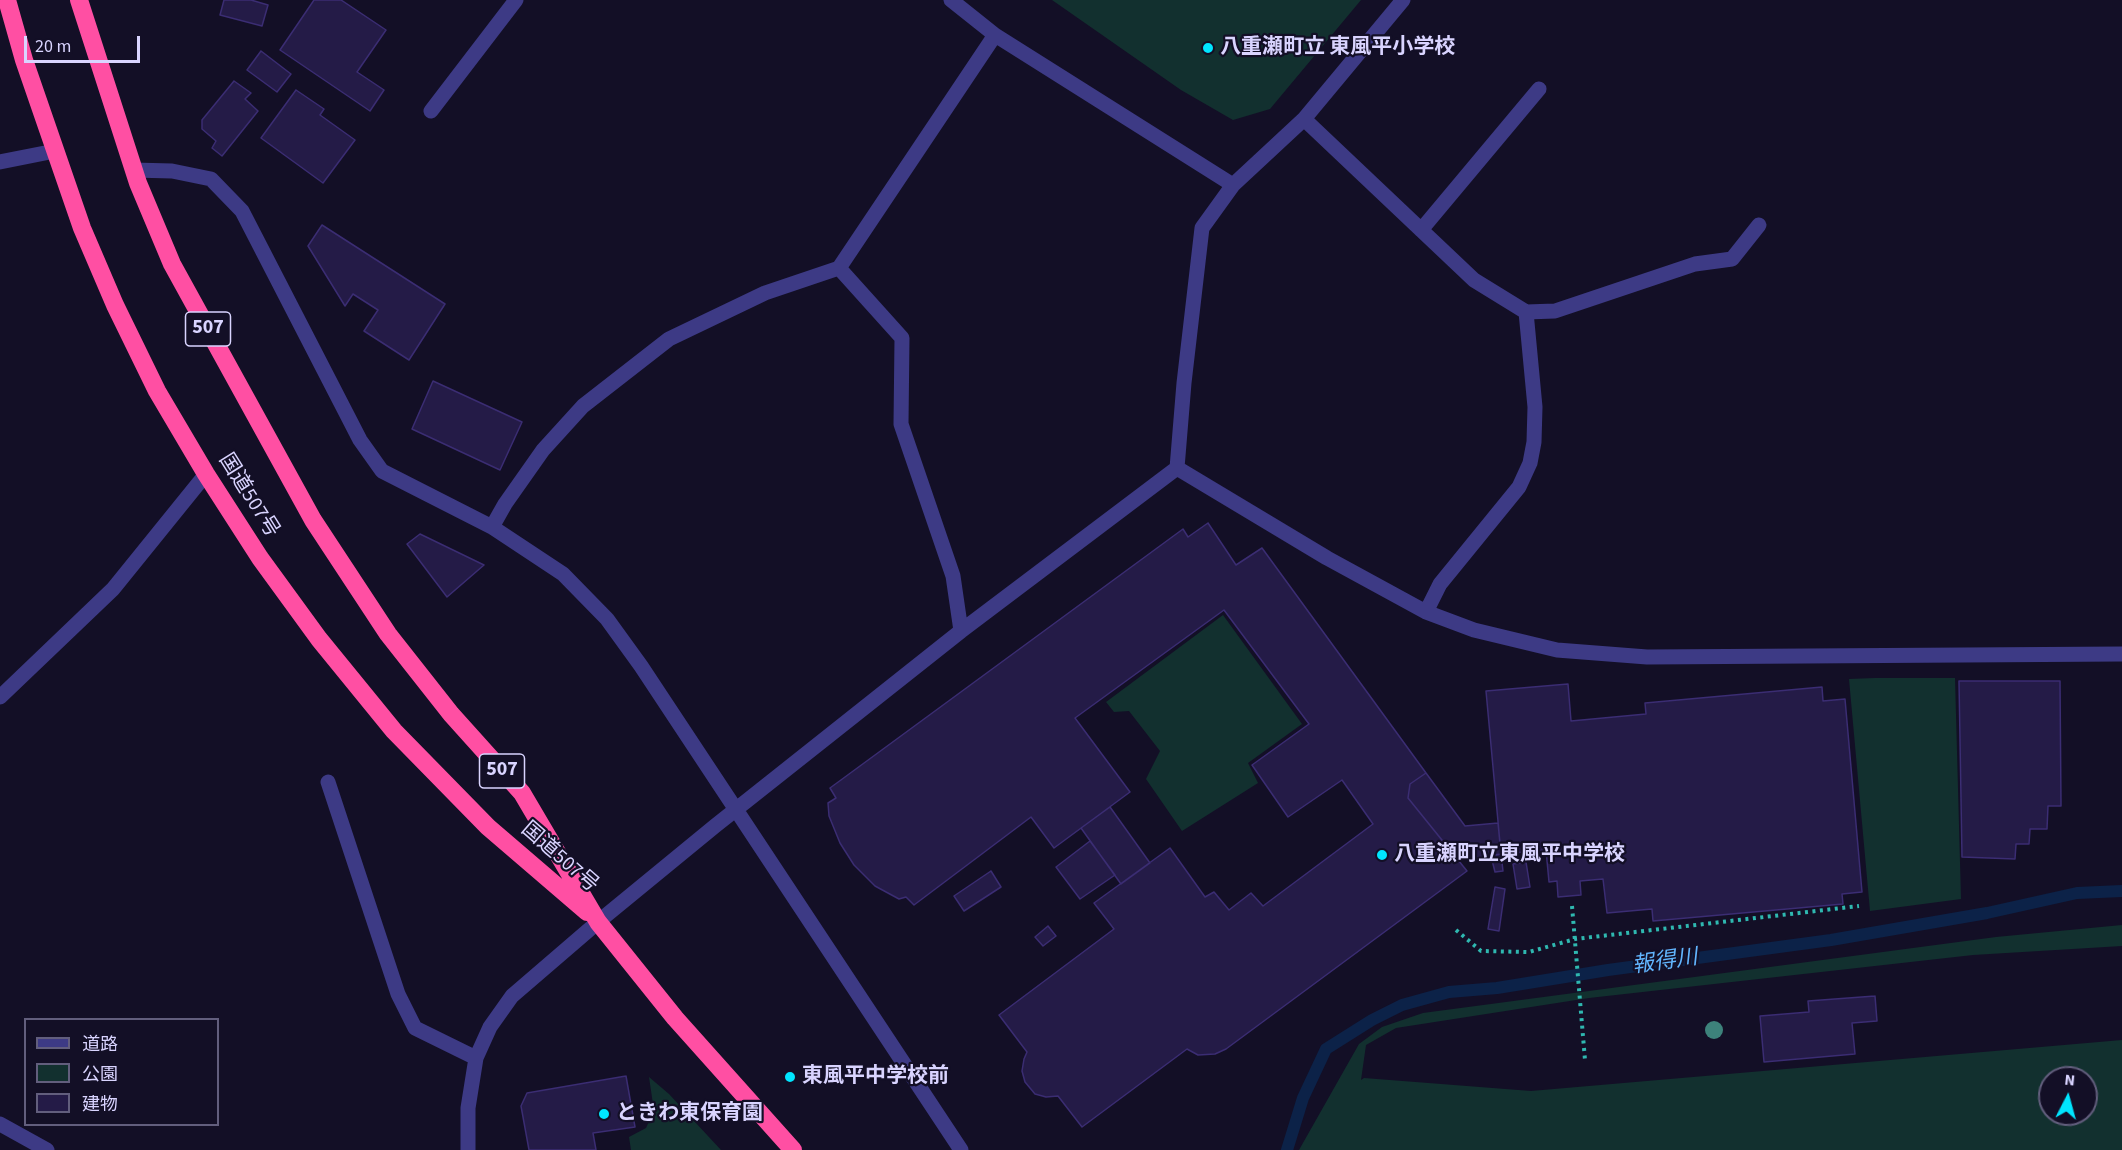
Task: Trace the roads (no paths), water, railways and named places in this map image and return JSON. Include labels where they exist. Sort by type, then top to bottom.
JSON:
[{"type":"highway","name":"国道507号","points":[[7,0],[24,60],[82,228],[115,305],[157,391],[206,474],[260,558],[312,630],[394,731],[488,827],[598,922]]},
{"type":"highway","name":"国道507号","points":[[79,0],[133,170],[172,264],[313,520],[388,634],[451,714],[522,793],[598,922],[675,1018],[793,1150]]},
{"type":"street","points":[[431,111],[516,0]]},
{"type":"street","points":[[951,0],[995,35],[1233,185]]},
{"type":"street","points":[[468,1150],[468,1108],[476,1058],[490,1027],[512,996],[736,809],[961,631],[1177,468],[1184,383],[1202,228],[1233,185],[1304,119],[1403,0]]},
{"type":"street","points":[[492,527],[505,504],[543,450],[583,406],[669,339],[765,293],[839,268],[995,35]]},
{"type":"street","points":[[1421,230],[1539,89]]},
{"type":"street","points":[[1304,119],[1474,280],[1526,312],[1554,312],[1695,264],[1732,259],[1759,225]]},
{"type":"street","points":[[0,162],[55,151]]},
{"type":"street","points":[[133,170],[172,171],[211,179],[242,211],[360,440],[382,471],[492,527],[563,573],[607,619],[641,666],[962,1150]]},
{"type":"street","points":[[839,268],[902,338],[901,424],[953,576],[961,631]]},
{"type":"street","points":[[1426,612],[1440,584],[1519,487],[1530,463],[1534,441],[1535,407],[1526,312]]},
{"type":"street","points":[[1177,468],[1327,558],[1426,612],[1474,630],[1557,650],[1647,657],[2122,654]]},
{"type":"street","points":[[3,686],[113,589],[206,474]]},
{"type":"street","points":[[328,782],[398,994],[415,1028],[476,1058]]},
{"type":"street","points":[[0,1124],[47,1150]]},
{"type":"waterway","name":"報得川","points":[[1287,1150],[1303,1098],[1326,1049],[1372,1020],[1402,1005],[1449,992],[1497,988],[1608,970],[1831,940],[1987,913],[2077,893],[2122,891]]},
{"type":"place","name":"八重瀬町立 東風平小学校","points":[[1208,48]]},
{"type":"place","name":"八重瀬町立東風平中学校","points":[[1382,855]]},
{"type":"place","name":"東風平中学校前","points":[[790,1077]]},
{"type":"place","name":"ときわ東保育園","points":[[604,1114]]}]
